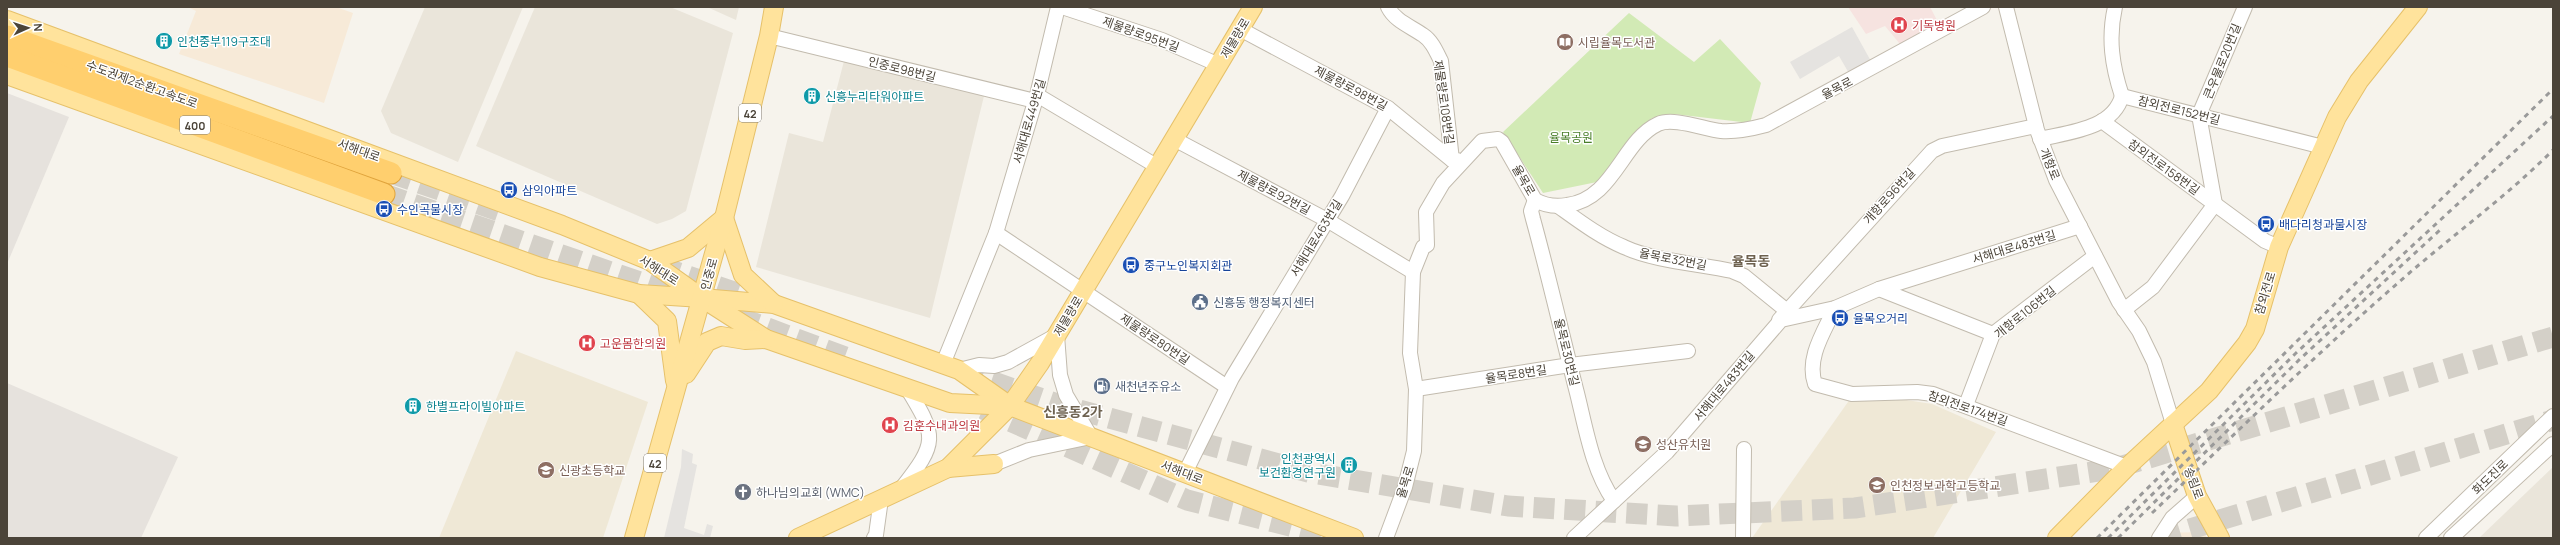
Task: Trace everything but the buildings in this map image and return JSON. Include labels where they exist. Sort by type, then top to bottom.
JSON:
[{"type":"highway","name":"수도권제2순환고속도로","points":[[7,36],[391,174]]},
{"type":"highway","points":[[55,37],[91,60],[174,96]]},
{"type":"highway","name":"수도권제2순환고속도로","points":[[7,56],[384,194]]},
{"type":"highway","points":[[7,66],[78,82]]},
{"type":"main road","name":"인중로","points":[[634,538],[724,218],[769,36],[774,7]]},
{"type":"main road","name":"제물량로","points":[[798,538],[902,488],[948,468],[1010,406],[1057,335],[1254,7]]},
{"type":"main road","name":"참외전로","points":[[2057,538],[2127,467],[2209,391],[2247,343],[2255,329],[2279,247],[2337,117],[2359,81],[2418,7]]},
{"type":"main road","name":"서해대로","points":[[7,20],[562,225],[650,261],[702,298],[766,339],[950,403],[1010,406]]},
{"type":"main road","name":"서해대로","points":[[7,75],[540,267],[640,294],[774,304],[951,367],[1010,406],[1354,538]]},
{"type":"main road","points":[[650,261],[688,248],[724,218],[743,275],[774,304]]},
{"type":"main road","points":[[640,294],[667,321],[676,388]]},
{"type":"main road","points":[[676,388],[707,342],[721,336],[745,340],[766,339]]},
{"type":"main road","name":"송림로","points":[[2173,424],[2197,496],[2220,538]]},
{"type":"main road","points":[[948,468],[994,464]]},
{"type":"street","name":"서해대로449번길","points":[[951,367],[996,233],[1036,98],[1058,7]]},
{"type":"street","name":"제물량로95번길","points":[[1062,7],[1162,40],[1219,65]]},
{"type":"street","name":"율목로","points":[[1386,538],[1411,466],[1416,390],[1410,353],[1412,272],[1423,247],[1428,245],[1426,212],[1458,160],[1482,141],[1498,139],[1535,200],[1543,204],[1558,206],[1576,204],[1595,195],[1639,140],[1657,124],[1667,121],[1721,131],[1744,131],[1766,126],[1983,7]]},
{"type":"street","name":"개항로","points":[[2006,7],[2038,132],[2056,180],[2124,310],[2139,331],[2154,362],[2173,424]]},
{"type":"street","name":"참외전로152번길","points":[[2115,7],[2110,27],[2112,58],[2122,96],[2323,147]]},
{"type":"street","name":"큰우물로20번길","points":[[2200,115],[2245,7]]},
{"type":"street","name":"제물량로108번길","points":[[1391,8],[1401,22],[1424,35],[1434,46],[1441,61],[1458,160]]},
{"type":"street","name":"제물량로98번길","points":[[1240,29],[1388,108],[1458,160]]},
{"type":"street","name":"인중로98번길","points":[[769,36],[1036,98],[1158,167]]},
{"type":"street","points":[[2038,132],[2102,122],[2114,112],[2122,96]]},
{"type":"street","name":"서해대로463번길","points":[[1185,473],[1227,387],[1327,220],[1388,108]]},
{"type":"street","points":[[2124,310],[2153,287],[2215,204],[2200,115]]},
{"type":"street","name":"참외전로158번길","points":[[2102,122],[2265,241],[2279,247]]},
{"type":"street","name":"개항로96번길","points":[[1777,323],[1932,151],[1942,146],[2038,132]]},
{"type":"street","name":"제물량로92번길","points":[[1174,139],[1327,220],[1412,272]]},
{"type":"street","name":"율목로30번길","points":[[1535,200],[1532,211],[1533,219],[1570,365],[1597,467],[1606,488],[1614,501]]},
{"type":"street","name":"율목로32번길","points":[[1558,206],[1597,233],[1624,247],[1642,254],[1732,271],[1744,276],[1787,311]]},
{"type":"street","name":"서해대로483번길","points":[[1574,538],[1667,452],[1777,323],[1793,316],[1835,308],[1879,289],[2080,226]]},
{"type":"street","points":[[996,233],[1083,291]]},
{"type":"street","name":"개항로106번길","points":[[1966,405],[1993,334],[2095,256]]},
{"type":"street","points":[[1879,289],[1993,334]]},
{"type":"street","name":"제물량로80번길","points":[[1083,291],[1227,387]]},
{"type":"street","name":"참외전로174번길","points":[[1835,308],[1814,356],[1811,372],[1815,384],[1852,394],[1917,392],[1933,394],[1966,405],[2127,467]]},
{"type":"street","points":[[951,367],[979,365],[994,366],[1008,362],[1057,335],[1060,375],[1066,395],[1091,437],[1029,450],[994,464]]},
{"type":"street","name":"율목로8번길","points":[[1416,390],[1570,365],[1688,351]]},
{"type":"street","points":[[902,488],[917,469],[928,448],[930,434],[927,420],[907,388]]},
{"type":"street","name":"화도진로","points":[[2426,538],[2553,416]]},
{"type":"street","name":"화도진로","points":[[2451,538],[2553,444]]},
{"type":"street","points":[[1743,538],[1744,449]]},
{"type":"street","points":[[2159,538],[2172,518],[2197,496]]},
{"type":"street","points":[[874,538],[881,499]]},
{"type":"shaded area","points":[[188,7],[336,7],[353,13],[324,103],[179,54],[196,11]]},
{"type":"shaded area","points":[[425,7],[523,7],[458,162],[391,133],[381,111]]},
{"type":"shaded area","name":"삼익아파트","points":[[535,7],[670,7],[733,33],[686,211],[672,219],[657,224],[476,146]]},
{"type":"shaded area","points":[[707,7],[739,7],[736,20]]},
{"type":"shaded area","name":"기독병원","points":[[1848,7],[1930,7],[1939,24],[1900,44],[1885,26],[1866,34]]},
{"type":"shaded area","points":[[1852,27],[1872,63],[1850,75],[1839,56],[1800,79],[1790,62]]},
{"type":"shaded area","points":[[844,61],[984,96],[930,318],[756,267],[789,133],[823,142]]},
{"type":"shaded area","points":[[7,93],[69,117],[7,264]]},
{"type":"shaded area","name":"신광초등학교","points":[[516,351],[648,402],[603,538],[439,538]]},
{"type":"shaded area","points":[[7,383],[178,457],[141,538],[7,538]]},
{"type":"shaded area","name":"인천정보과학고등학교","points":[[1855,392],[1932,404],[1996,432],[1933,538],[1752,538]]},
{"type":"shaded area","points":[[682,449],[693,454],[692,463],[697,465],[684,528],[704,535],[707,524],[713,526],[710,538],[664,538],[681,467]]},
{"type":"shaded area","points":[[2553,467],[2553,538],[2479,538]]},
{"type":"shaded area","points":[[2204,532],[2207,538],[2158,538],[2160,533]]},
{"type":"green space","name":"율목공원","points":[[1629,13],[1694,62],[1720,39],[1761,83],[1750,123],[1674,114],[1652,118],[1597,182],[1543,193],[1503,132]]},
{"type":"tunnel","points":[[391,173],[505,213]]},
{"type":"tunnel","points":[[384,194],[678,295]]},
{"type":"tunnel","points":[[659,266],[760,301]]},
{"type":"tunnel","points":[[738,317],[853,360]]},
{"type":"tunnel","points":[[962,371],[1057,404],[1312,473],[1508,506],[1676,516],[1855,508],[2112,469],[2553,337]]},
{"type":"tunnel","points":[[983,409],[1187,500],[1337,538]]},
{"type":"tunnel","points":[[2160,538],[2553,420]]},
{"type":"railway","points":[[2097,538],[2553,89]]},
{"type":"railway","points":[[2108,538],[2295,354],[2553,116]]},
{"type":"railway","points":[[2152,513],[2336,338],[2418,265],[2516,185],[2553,150]]},
{"type":"railway","points":[[2118,538],[2300,359],[2440,230]]},
{"type":"place","name":"기독병원","points":[[1899,25]]},
{"type":"place","name":"인천중부119구조대","points":[[164,41]]},
{"type":"place","name":"시립율목도서관","points":[[1565,42]]},
{"type":"place","name":"신흥누리타워아파트","points":[[812,96]]},
{"type":"place","name":"삼익아파트","points":[[509,190]]},
{"type":"place","name":"수인곡물시장","points":[[384,209]]},
{"type":"place","name":"배다리청과물시장","points":[[2266,224]]},
{"type":"place","name":"중구노인복지회관","points":[[1131,265]]},
{"type":"place","name":"신흥동 행정복지센터","points":[[1200,302]]},
{"type":"place","name":"율목오거리","points":[[1840,318]]},
{"type":"place","name":"고운몸한의원","points":[[587,343]]},
{"type":"place","name":"새천년주유소","points":[[1102,386]]},
{"type":"place","name":"한별프라이빌아파트","points":[[413,406]]},
{"type":"place","name":"김훈수내과의원","points":[[890,425]]},
{"type":"place","name":"성산유치원","points":[[1643,444]]},
{"type":"place","name":"인천광역시 보건환경연구원","points":[[1349,465]]},
{"type":"place","name":"신광초등학교","points":[[546,470]]},
{"type":"place","name":"인천정보과학고등학교","points":[[1877,485]]},
{"type":"place","name":"하나님의교회 (WMC)","points":[[743,492]]},
{"type":"district","name":"율목동","points":[[1751,260]]},
{"type":"district","name":"신흥동2가","points":[[1073,411]]}]
